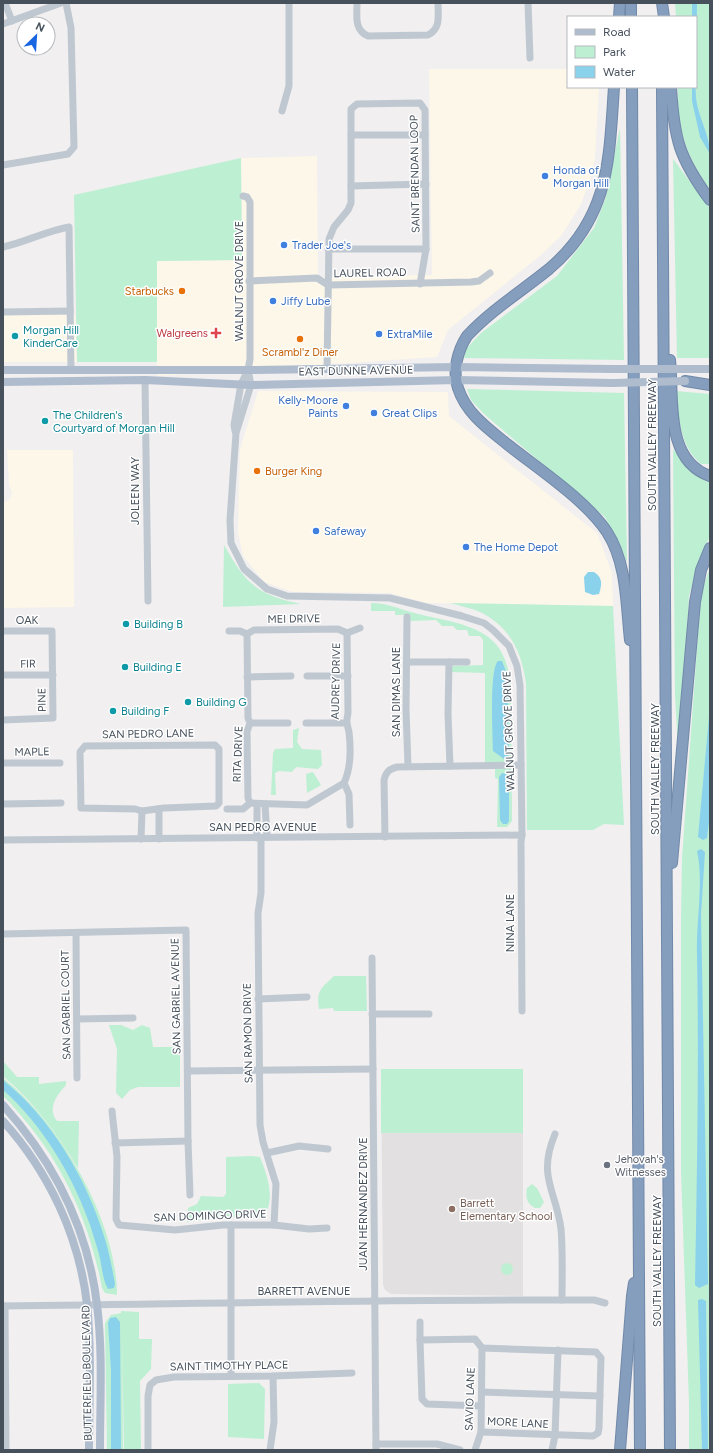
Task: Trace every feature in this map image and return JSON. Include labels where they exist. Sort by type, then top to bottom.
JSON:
[{"type":"highway","points":[[619,16],[620,3]]},
{"type":"highway","points":[[631,3],[631,16]]},
{"type":"highway","points":[[661,3],[662,16]]},
{"type":"highway","points":[[614,88],[606,175],[600,196],[591,217],[577,238],[560,258],[467,336],[459,352],[456,380],[461,396],[480,422],[585,506],[608,534],[617,553],[623,573],[636,697]]},
{"type":"highway","name":"SOUTH VALLEY FREEWAY","points":[[632,88],[640,1450]]},
{"type":"highway","name":"SOUTH VALLEY FREEWAY","points":[[662,88],[668,878],[670,1450]]},
{"type":"highway","points":[[671,88],[673,121],[679,147],[694,179],[710,200]]},
{"type":"highway","points":[[663,293],[671,374],[673,415],[677,439],[687,462],[697,470],[710,476]]},
{"type":"highway","points":[[684,381],[710,385]]},
{"type":"highway","points":[[668,878],[674,858],[695,602],[701,570],[710,548]]},
{"type":"highway","points":[[620,1450],[632,1296],[638,1263]]},
{"type":"highway","points":[[670,1385],[675,1450]]},
{"type":"main road","name":"EAST DUNNE AVENUE","points":[[3,370],[248,370],[457,367],[710,369]]},
{"type":"main road","points":[[126,369],[132,374],[140,375],[145,380],[153,374],[178,374],[185,369]]},
{"type":"main road","points":[[42,381],[49,376],[65,374],[71,370]]},
{"type":"main road","name":"EAST DUNNE AVENUE","points":[[3,382],[145,380],[251,385],[456,380],[613,383],[710,381]]},
{"type":"main road","name":"BUTTERFIELD BOULEVARD","points":[[3,1105],[40,1151],[69,1203],[88,1255],[97,1304],[100,1450]]},
{"type":"main road","name":"BUTTERFIELD BOULEVARD","points":[[3,1121],[32,1158],[62,1212],[78,1259],[87,1304],[89,1450]]},
{"type":"street","points":[[5,3],[12,21]]},
{"type":"street","points":[[3,24],[62,3]]},
{"type":"street","points":[[3,165],[48,159],[68,154],[74,147],[71,28],[66,3]]},
{"type":"street","points":[[282,111],[290,86],[289,3]]},
{"type":"street","points":[[357,3],[357,27],[360,33],[368,36],[428,35],[435,32],[439,25],[438,3]]},
{"type":"street","points":[[528,3],[530,58]]},
{"type":"street","name":"SAINT BRENDAN LOOP","points":[[327,369],[328,249],[329,240],[334,227],[349,207],[351,186],[351,109],[356,104],[420,103],[425,110],[426,249],[420,284]]},
{"type":"street","points":[[351,135],[425,135]]},
{"type":"street","points":[[351,186],[426,184]]},
{"type":"street","name":"WALNUT GROVE DRIVE","points":[[236,433],[234,425],[241,384],[248,370],[250,359],[250,202],[247,197],[243,196]]},
{"type":"street","points":[[3,247],[23,243],[58,229],[69,227],[71,370]]},
{"type":"street","points":[[328,249],[426,249]]},
{"type":"street","name":"LAUREL ROAD","points":[[249,281],[316,278],[328,285],[420,284],[479,281],[490,273]]},
{"type":"street","points":[[3,312],[70,311]]},
{"type":"street","name":"WALNUT GROVE DRIVE","points":[[248,370],[251,385],[236,433],[230,520],[231,543],[244,569],[267,589],[287,596],[302,598],[368,596],[390,598],[473,619],[494,630],[509,646],[518,670],[522,765],[522,835]]},
{"type":"street","name":"JOLEEN WAY","points":[[145,380],[148,601]]},
{"type":"street","name":"SAN DIMAS LANE","points":[[407,617],[406,709],[408,766]]},
{"type":"street","name":"MEI DRIVE","points":[[229,631],[240,631],[247,634],[254,630],[338,629],[347,632],[360,628]]},
{"type":"street","name":"OAK","points":[[3,631],[52,631]]},
{"type":"street","name":"PINE","points":[[3,720],[53,718],[52,631]]},
{"type":"street","name":"AUDREY DRIVE","points":[[344,783],[350,771],[349,732],[346,723],[348,713],[347,632]]},
{"type":"street","name":"RITA DRIVE","points":[[247,634],[248,718],[250,723],[247,732],[248,798],[254,804]]},
{"type":"street","points":[[407,662],[467,662]]},
{"type":"street","points":[[449,662],[448,714],[450,766]]},
{"type":"street","name":"FIR","points":[[3,676],[53,675]]},
{"type":"street","points":[[247,677],[291,676]]},
{"type":"street","points":[[307,676],[348,676]]},
{"type":"street","points":[[250,723],[288,723]]},
{"type":"street","points":[[306,723],[346,723]]},
{"type":"street","name":"SAN PEDRO LANE","points":[[215,745],[219,749],[220,803],[216,806],[159,808],[142,811],[135,809],[81,808],[80,752],[85,746],[215,745]]},
{"type":"street","name":"MAPLE","points":[[3,763],[60,762]]},
{"type":"street","points":[[385,837],[384,780],[385,774],[390,768],[408,766],[522,765]]},
{"type":"street","points":[[227,809],[243,808],[254,804],[307,805],[344,783],[349,794],[350,825]]},
{"type":"street","points":[[3,804],[61,803]]},
{"type":"street","name":"SAN RAMON DRIVE","points":[[254,804],[256,819],[262,838]]},
{"type":"street","name":"SAN RAMON DRIVE","points":[[265,804],[266,820],[262,838],[261,893],[258,913],[260,1125],[276,1184],[274,1225]]},
{"type":"street","points":[[159,808],[159,839]]},
{"type":"street","points":[[141,839],[142,811]]},
{"type":"street","points":[[256,819],[261,817],[266,820]]},
{"type":"street","name":"SAN PEDRO AVENUE","points":[[3,840],[522,835]]},
{"type":"street","name":"NINA LANE","points":[[522,835],[522,1011]]},
{"type":"street","name":"SAN GABRIEL AVENUE","points":[[3,934],[186,930],[190,1195]]},
{"type":"street","name":"SAN GABRIEL COURT","points":[[76,933],[77,1078]]},
{"type":"street","name":"JUAN HERNANDEZ DRIVE","points":[[372,958],[376,1447]]},
{"type":"street","points":[[258,999],[307,997]]},
{"type":"street","points":[[372,1014],[429,1014]]},
{"type":"street","points":[[77,1019],[133,1018]]},
{"type":"street","points":[[188,1070],[373,1069]]},
{"type":"street","name":"SAN DOMINGO DRIVE","points":[[112,1111],[118,1187],[116,1219],[118,1225],[175,1230],[231,1225],[274,1225],[309,1229],[327,1228]]},
{"type":"street","points":[[555,1134],[547,1160],[548,1181],[561,1229],[562,1300]]},
{"type":"street","points":[[115,1143],[188,1141]]},
{"type":"street","points":[[267,1153],[299,1146],[328,1149]]},
{"type":"street","points":[[231,1225],[231,1376]]},
{"type":"street","name":"BARRETT AVENUE","points":[[4,1306],[230,1302],[562,1300],[594,1300],[605,1303]]},
{"type":"street","points":[[4,1306],[6,1450]]},
{"type":"street","points":[[420,1322],[422,1399],[424,1403],[482,1406]]},
{"type":"street","points":[[420,1340],[475,1339],[482,1348],[596,1352],[601,1358],[600,1396],[482,1392]]},
{"type":"street","name":"SAVIO LANE","points":[[475,1450],[481,1432],[482,1348]]},
{"type":"street","points":[[552,1450],[555,1436],[558,1350]]},
{"type":"street","name":"SAINT TIMOTHY PLACE","points":[[148,1450],[148,1396],[150,1385],[156,1380],[174,1376],[273,1376],[352,1373]]},
{"type":"street","points":[[270,1450],[274,1422],[273,1376]]},
{"type":"street","name":"MORE LANE","points":[[481,1432],[555,1436],[593,1436],[598,1433],[600,1396]]},
{"type":"street","points":[[376,1447],[437,1444],[460,1450]]},
{"type":"shaded area","points":[[429,69],[567,69],[567,88],[599,88],[595,159],[590,181],[580,206],[561,236],[541,255],[448,330],[437,357],[157,376],[157,261],[242,260],[241,158],[317,156],[318,277],[432,275]]},
{"type":"shaded area","points":[[3,315],[75,315],[77,362],[3,362]]},
{"type":"shaded area","points":[[258,391],[448,392],[449,416],[597,533],[612,573],[613,606],[427,603],[389,593],[293,592],[264,582],[243,556],[238,532],[240,449]]},
{"type":"shaded area","points":[[7,450],[73,450],[74,607],[3,608],[3,503],[10,499],[12,493],[9,484]]},
{"type":"shaded area","name":"Barrett Elementary School","points":[[381,1069],[523,1069],[523,1296],[391,1294],[385,1290],[383,1285]]},
{"type":"green space","points":[[675,3],[710,3],[710,189],[694,165],[686,147],[678,110],[678,88],[697,88],[697,16],[676,16]]},
{"type":"green space","points":[[620,128],[624,360],[464,358],[466,349],[481,333],[557,276],[594,228],[605,200]]},
{"type":"green space","points":[[241,158],[242,260],[157,261],[157,362],[77,362],[74,195]]},
{"type":"green space","points":[[673,159],[710,208],[710,358],[677,358]]},
{"type":"green space","points":[[467,389],[624,393],[627,562],[605,517],[484,414],[471,400]]},
{"type":"green space","points":[[676,391],[710,394],[710,464],[701,464],[688,448],[679,421]]},
{"type":"green space","points":[[673,449],[691,471],[710,480],[710,536],[699,560],[689,596],[680,746],[678,747],[675,696]]},
{"type":"green space","points":[[224,545],[239,569],[254,586],[263,592],[301,604],[223,607]]},
{"type":"green space","points":[[710,568],[710,1450],[689,1450],[689,1403],[681,1171],[682,858],[701,593]]},
{"type":"green space","points":[[371,603],[378,603],[472,628],[484,634],[495,643],[503,655],[509,671],[511,692],[512,821],[507,827],[497,827],[498,779],[495,778],[495,763],[485,763],[485,673],[452,672],[452,666],[483,665],[483,640],[480,636],[469,636],[467,630],[457,630],[453,626],[442,626],[436,620],[410,621],[410,615],[395,615],[395,611],[371,611]]},
{"type":"green space","points":[[450,603],[613,606],[624,825],[604,824],[593,830],[527,830],[526,684],[518,651],[507,633],[490,618],[480,612]]},
{"type":"green space","points":[[299,728],[297,742],[302,749],[321,750],[322,765],[318,769],[296,767],[292,772],[279,771],[275,773],[276,795],[271,795],[273,753],[275,749],[293,748],[293,730]]},
{"type":"green space","points":[[313,772],[321,785],[307,793],[306,774]]},
{"type":"green space","points":[[334,976],[366,976],[367,1011],[334,1011],[333,1008],[319,1009],[318,998],[320,990]]},
{"type":"green space","points":[[109,1025],[121,1025],[133,1030],[142,1025],[150,1028],[153,1047],[180,1047],[180,1087],[138,1087],[130,1090],[122,1099],[116,1093],[117,1049]]},
{"type":"green space","points":[[3,1061],[17,1077],[39,1077],[39,1084],[66,1081],[66,1085],[54,1102],[53,1111],[57,1121],[79,1121],[78,1168],[44,1119],[25,1097],[3,1076]]},
{"type":"green space","points":[[381,1069],[523,1069],[523,1133],[381,1133]]},
{"type":"green space","points":[[3,1078],[24,1097],[45,1120],[64,1147],[81,1176],[96,1206],[107,1236],[114,1266],[117,1295],[105,1293],[102,1288],[97,1265],[83,1219],[74,1198],[51,1156],[38,1137],[3,1096]]},
{"type":"green space","points":[[226,1157],[260,1157],[268,1180],[270,1196],[269,1204],[267,1211],[262,1217],[229,1216],[187,1222],[188,1208],[197,1204],[201,1196],[223,1197],[226,1194]]},
{"type":"green space","points":[[532,1184],[537,1188],[544,1202],[540,1208],[535,1208],[527,1200],[527,1188]]},
{"type":"green space","points":[[509,1263],[512,1264],[512,1274],[505,1275],[502,1274],[501,1267],[502,1264]]},
{"type":"green space","points":[[121,1311],[139,1312],[139,1339],[152,1339],[151,1369],[140,1381],[141,1450],[124,1450],[122,1340],[123,1450],[107,1450],[105,1323],[111,1315],[121,1313]]},
{"type":"green space","points":[[259,1383],[265,1389],[264,1439],[228,1437],[228,1384]]},
{"type":"water","points":[[692,3],[697,3],[697,16],[692,16]]},
{"type":"water","points":[[692,88],[696,88],[697,105],[708,140],[710,154],[700,137],[692,101]]},
{"type":"water","points":[[588,572],[594,572],[600,579],[601,584],[599,594],[593,595],[585,592],[584,577]]},
{"type":"water","points":[[498,661],[502,661],[507,674],[509,755],[504,759],[493,751],[492,689],[493,676]]},
{"type":"water","points":[[710,706],[710,815],[707,838],[703,840],[698,837]]},
{"type":"water","points":[[502,773],[509,777],[509,821],[507,824],[503,824],[500,820],[499,777]]},
{"type":"water","points":[[701,849],[705,852],[701,914],[708,1284],[699,1288],[695,1285],[698,1078],[697,941],[700,888],[697,851]]},
{"type":"water","points":[[3,1080],[36,1112],[65,1150],[77,1171],[104,1236],[113,1272],[115,1284],[114,1288],[108,1289],[106,1285],[99,1254],[90,1225],[75,1188],[55,1152],[43,1135],[31,1119],[3,1090]]},
{"type":"water","points":[[702,1299],[706,1301],[708,1450],[702,1450],[698,1300]]},
{"type":"water","points":[[116,1317],[120,1322],[121,1450],[111,1450],[111,1370],[108,1323],[110,1318]]},
{"type":"place","name":"Honda of Morgan Hill","points":[[545,176]]},
{"type":"place","name":"Trader Joe's","points":[[284,245]]},
{"type":"place","name":"Starbucks","points":[[182,291]]},
{"type":"place","name":"Jiffy Lube","points":[[273,301]]},
{"type":"place","name":"Walgreens","points":[[216,333]]},
{"type":"place","name":"ExtraMile","points":[[379,334]]},
{"type":"place","name":"Morgan Hill KinderCare","points":[[15,336]]},
{"type":"place","name":"Scrambl'z Diner","points":[[300,339]]},
{"type":"place","name":"Kelly-Moore Paints","points":[[346,406]]},
{"type":"place","name":"Great Clips","points":[[374,413]]},
{"type":"place","name":"The Children's Courtyard of Morgan Hill","points":[[45,421]]},
{"type":"place","name":"Burger King","points":[[257,471]]},
{"type":"place","name":"Safeway","points":[[316,531]]},
{"type":"place","name":"The Home Depot","points":[[466,547]]},
{"type":"place","name":"Building B","points":[[126,624]]},
{"type":"place","name":"Building E","points":[[125,667]]},
{"type":"place","name":"Building G","points":[[188,702]]},
{"type":"place","name":"Building F","points":[[113,711]]},
{"type":"place","name":"Jehovah's Witnesses","points":[[607,1165]]},
{"type":"place","name":"Barrett Elementary School","points":[[452,1209]]}]
